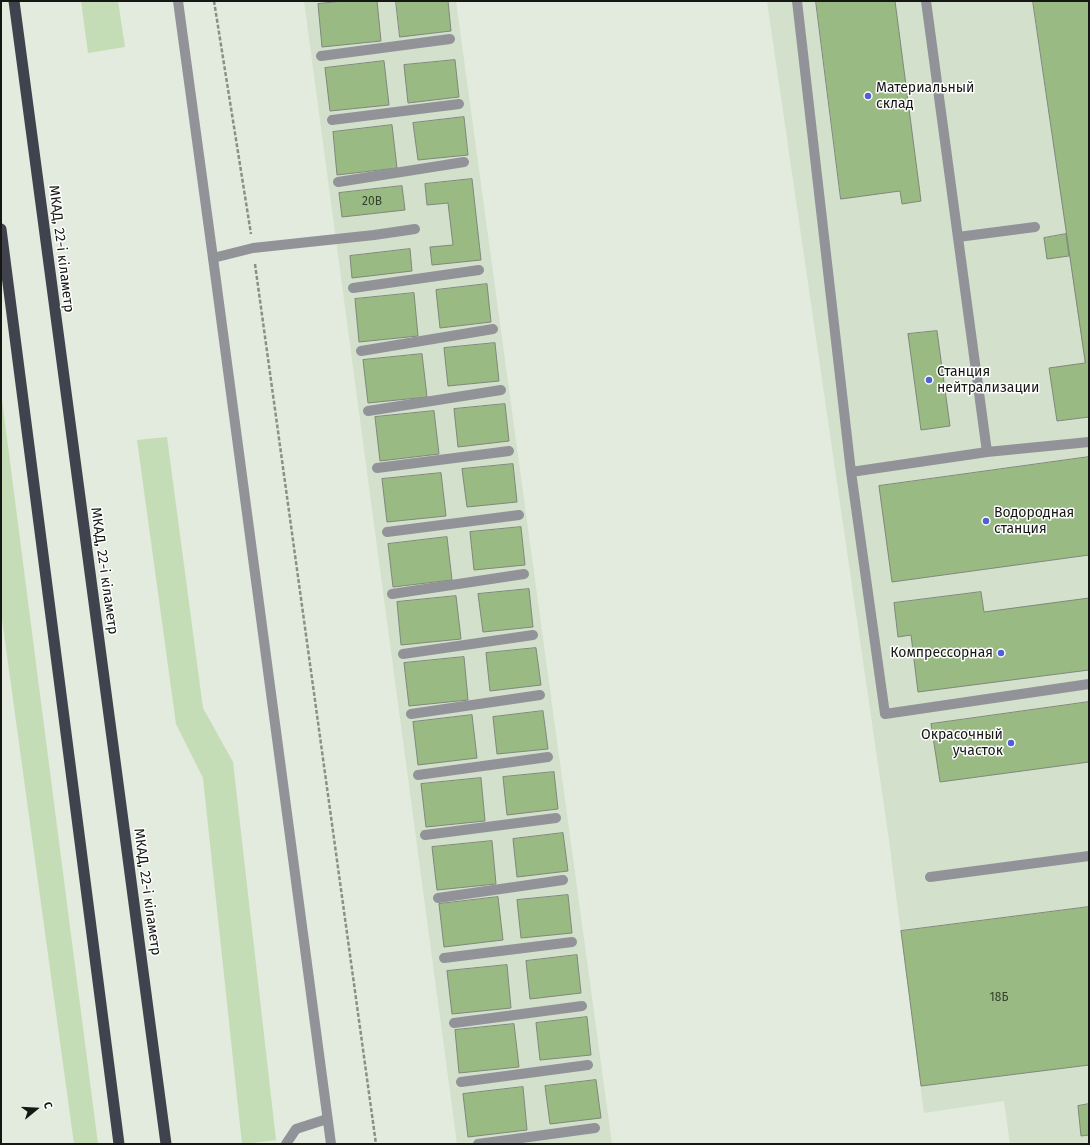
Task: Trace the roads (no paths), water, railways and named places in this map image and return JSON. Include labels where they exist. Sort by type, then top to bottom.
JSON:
[{"type":"highway","name":"МКАД, 22-і кіламетр","points":[[14,1],[166,1144]]},
{"type":"highway","points":[[1,229],[118,1144]]},
{"type":"street","points":[[178,1],[331,1144]]},
{"type":"street","points":[[797,1],[851,472],[885,714],[1089,684]]},
{"type":"street","points":[[926,1],[987,452]]},
{"type":"street","points":[[322,56],[450,39]]},
{"type":"street","points":[[332,120],[459,104]]},
{"type":"street","points":[[338,182],[464,162]]},
{"type":"street","points":[[958,237],[1035,228]]},
{"type":"street","points":[[213,258],[253,248],[416,229]]},
{"type":"street","points":[[353,288],[479,270]]},
{"type":"street","points":[[361,351],[493,329]]},
{"type":"street","points":[[368,411],[500,390]]},
{"type":"street","points":[[851,472],[987,452],[1089,442]]},
{"type":"street","points":[[377,468],[509,451]]},
{"type":"street","points":[[387,532],[519,514]]},
{"type":"street","points":[[392,594],[524,574]]},
{"type":"street","points":[[403,654],[533,635]]},
{"type":"street","points":[[411,714],[540,695]]},
{"type":"street","points":[[418,775],[548,757]]},
{"type":"street","points":[[425,835],[556,818]]},
{"type":"street","points":[[930,876],[1089,856]]},
{"type":"street","points":[[438,898],[562,880]]},
{"type":"street","points":[[444,958],[572,942]]},
{"type":"street","points":[[454,1022],[582,1006]]},
{"type":"street","points":[[461,1082],[588,1065]]},
{"type":"street","points":[[286,1144],[296,1129],[327,1119]]},
{"type":"street","points":[[478,1144],[595,1128]]},
{"type":"place","name":"Материальный склад","points":[[868,96]]},
{"type":"place","name":"Станция нейтрализации","points":[[929,380]]},
{"type":"place","name":"Водородная станция","points":[[986,521]]},
{"type":"place","name":"Компрессорная","points":[[1001,653]]},
{"type":"place","name":"Окрасочный участок","points":[[1011,743]]}]
